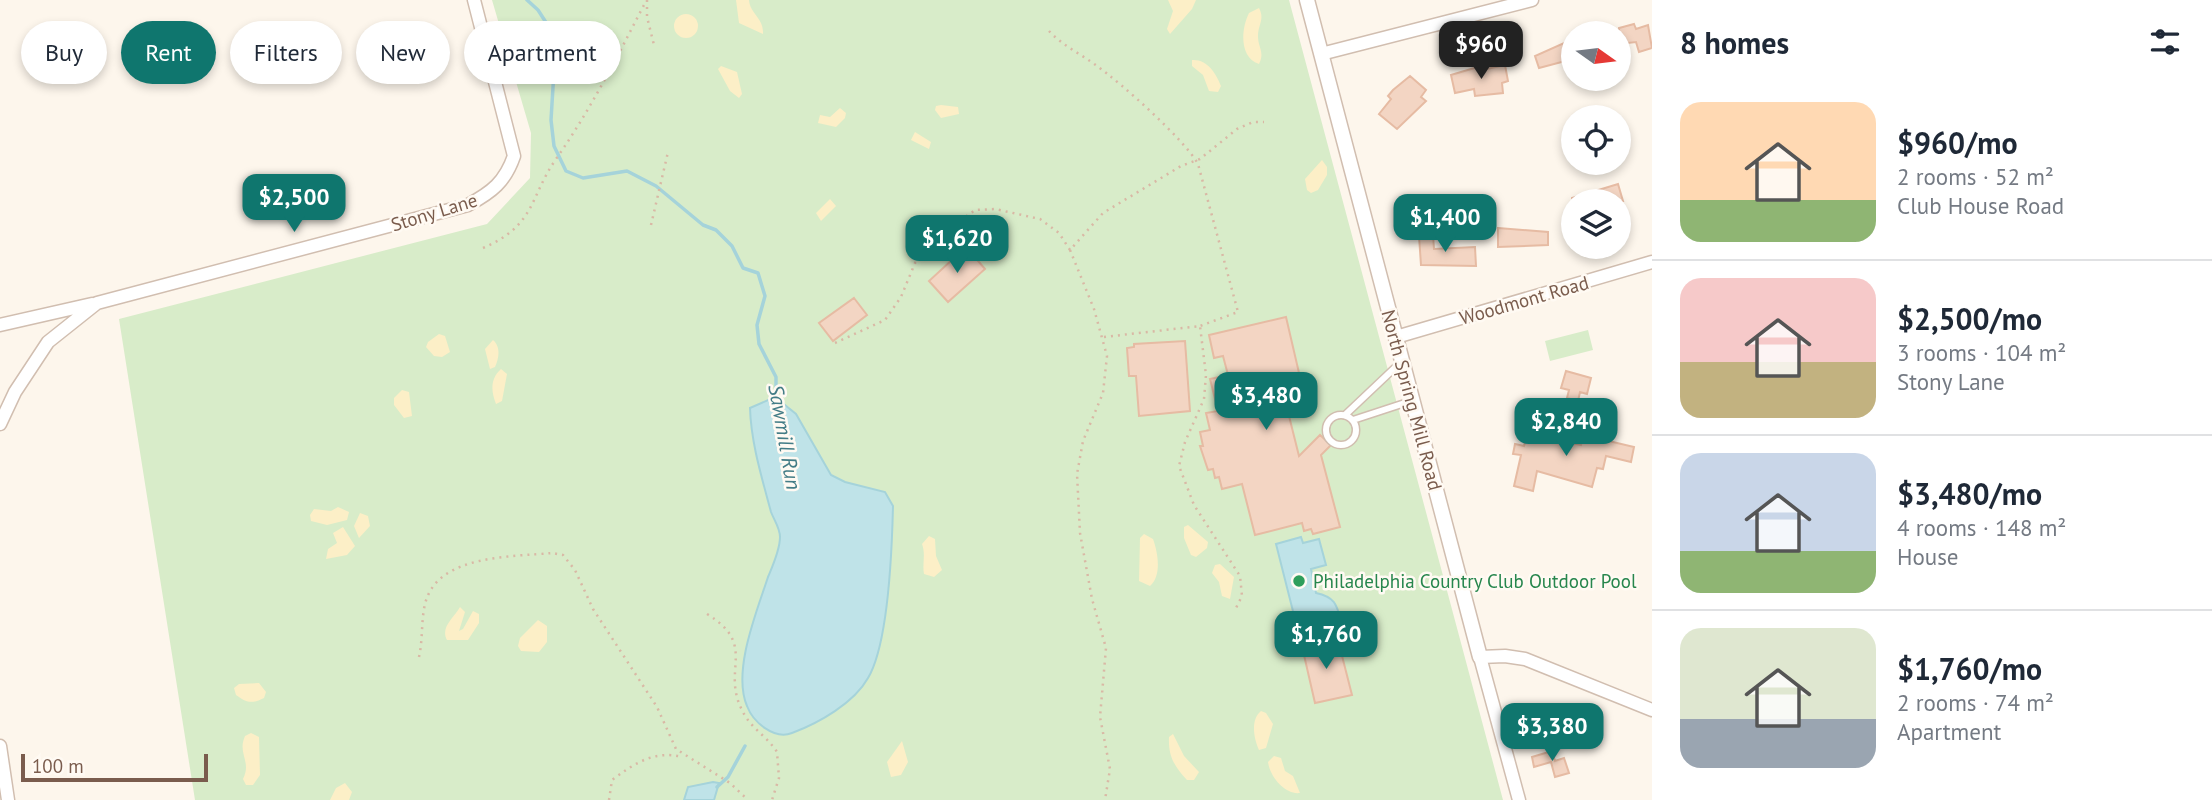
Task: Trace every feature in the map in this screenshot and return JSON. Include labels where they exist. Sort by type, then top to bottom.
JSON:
[{"type":"street","name":"Stony Lane","points":[[0,325],[97,303],[468,205],[491,193],[507,176],[514,156],[474,0]]},
{"type":"street","name":"North Spring Mill Road","points":[[1307,0],[1518,800]]},
{"type":"street","points":[[1321,54],[1532,0]]},
{"type":"street","name":"Woodmont Road","points":[[1396,337],[1652,262]]},
{"type":"street","name":"Stony Lane","points":[[0,424],[15,392],[48,342],[97,303]]},
{"type":"street","points":[[1480,657],[1505,656],[1525,659],[1652,710]]},
{"type":"street","points":[[0,746],[8,800]]},
{"type":"lane","points":[[1345,415],[1353,421],[1356,430],[1352,440],[1343,445],[1332,442],[1326,434],[1327,423],[1334,416],[1345,415],[1402,361]]},
{"type":"lane","points":[[1353,421],[1413,401]]},
{"type":"path","points":[[646,2],[654,45]]},
{"type":"path","points":[[483,247],[502,238],[526,217],[555,161],[599,94],[646,2]]},
{"type":"path","points":[[1049,32],[1060,43],[1112,77],[1184,144],[1196,160],[1238,312],[1200,326],[1103,337]]},
{"type":"path","points":[[1070,250],[1103,213],[1196,160],[1237,129],[1254,122],[1264,122]]},
{"type":"path","points":[[651,225],[668,152]]},
{"type":"path","points":[[835,343],[885,320],[901,297],[915,263],[949,229],[975,210],[995,209],[1040,219],[1059,233],[1070,250],[1103,337],[1107,356],[1103,393],[1083,441],[1077,489],[1082,548],[1106,648],[1100,717],[1110,769],[1105,800]]},
{"type":"path","points":[[1200,326],[1206,375],[1204,399],[1185,442],[1179,466],[1194,505],[1240,576],[1242,596],[1236,608]]},
{"type":"path","points":[[419,657],[424,636],[425,604],[431,588],[441,579],[455,570],[477,562],[552,553],[564,555],[575,570],[593,609],[661,713],[676,749],[687,759],[730,783],[748,800]]},
{"type":"path","points":[[707,614],[724,626],[735,643],[734,682],[741,710],[751,727],[777,752],[779,778],[772,800]]},
{"type":"path","points":[[609,800],[612,780],[650,756],[668,754],[687,759]]},
{"type":"green space","points":[[492,0],[1289,0],[1503,800],[195,800],[119,319],[487,224],[530,178],[531,133],[517,84],[621,84],[621,21],[498,21]]},
{"type":"green space","points":[[1588,330],[1593,350],[1550,361],[1545,341]]},
{"type":"sand","points":[[736,0],[749,0],[763,34],[739,23]]},
{"type":"sand","points":[[1168,0],[1196,0],[1192,9],[1170,34],[1167,29],[1173,11]]},
{"type":"sand","points":[[1259,8],[1259,64],[1248,55],[1243,34],[1249,13]]},
{"type":"sand","points":[[686,14],[697,21],[698,26],[691,37],[686,38],[675,31],[674,26],[681,15]]},
{"type":"sand","points":[[1192,60],[1206,64],[1214,72],[1221,86],[1218,92],[1209,91],[1203,75],[1192,66]]},
{"type":"sand","points":[[721,66],[737,72],[742,94],[739,98],[730,91],[718,69]]},
{"type":"sand","points":[[936,106],[958,107],[959,114],[941,118],[935,110]]},
{"type":"sand","points":[[840,108],[846,113],[845,118],[836,127],[818,123],[820,115],[830,117]]},
{"type":"sand","points":[[915,132],[931,142],[929,149],[911,140]]},
{"type":"sand","points":[[1322,160],[1327,167],[1327,175],[1318,190],[1311,193],[1307,190],[1305,179]]},
{"type":"sand","points":[[830,199],[836,206],[821,221],[816,213]]},
{"type":"sand","points":[[439,334],[445,336],[450,352],[442,357],[434,356],[426,347],[428,342]]},
{"type":"sand","points":[[493,340],[498,356],[495,367],[490,369],[485,349]]},
{"type":"sand","points":[[501,369],[507,374],[502,401],[496,404],[492,385]]},
{"type":"sand","points":[[402,390],[409,392],[412,416],[404,418],[394,405],[394,398]]},
{"type":"sand","points":[[338,507],[349,512],[347,520],[327,525],[311,521],[310,515],[314,509],[331,511]]},
{"type":"sand","points":[[360,513],[368,516],[370,526],[359,538],[354,526]]},
{"type":"sand","points":[[1188,525],[1208,542],[1207,548],[1196,557],[1191,555],[1184,538],[1184,527]]},
{"type":"sand","points":[[343,527],[355,546],[347,555],[326,559],[328,549],[337,543],[333,533]]},
{"type":"sand","points":[[1144,534],[1153,539],[1157,557],[1158,570],[1150,586],[1139,581],[1140,538]]},
{"type":"sand","points":[[929,536],[935,539],[936,556],[942,570],[934,577],[924,574],[922,544]]},
{"type":"sand","points":[[1220,564],[1234,577],[1230,599],[1222,596],[1219,582],[1212,573],[1215,565]]},
{"type":"sand","points":[[460,607],[465,612],[459,631],[463,629],[473,611],[479,614],[479,623],[468,640],[447,640],[446,627]]},
{"type":"sand","points":[[538,620],[547,626],[547,642],[539,652],[521,651],[518,646],[520,638]]},
{"type":"sand","points":[[259,683],[266,692],[264,698],[250,702],[236,695],[234,688],[239,684]]},
{"type":"sand","points":[[1261,711],[1266,713],[1273,724],[1266,748],[1259,750],[1254,724]]},
{"type":"sand","points":[[251,733],[259,737],[260,775],[253,785],[246,785],[243,779],[246,767],[243,742],[245,736]]},
{"type":"sand","points":[[1173,734],[1184,756],[1199,772],[1194,780],[1187,780],[1173,761],[1169,737]]},
{"type":"sand","points":[[902,741],[908,762],[901,775],[891,777],[887,762]]},
{"type":"sand","points":[[1274,756],[1281,758],[1285,771],[1293,776],[1300,793],[1289,791],[1275,779],[1268,762]]},
{"type":"sand","points":[[345,783],[352,792],[349,800],[330,800],[336,788]]},
{"type":"water","points":[[775,397],[796,414],[831,475],[845,482],[885,492],[893,506],[885,619],[881,642],[868,678],[854,696],[835,711],[813,724],[785,735],[771,732],[754,718],[743,692],[742,676],[748,641],[778,552],[780,537],[758,460],[750,408]]},
{"type":"water","name":"Philadelphia Country Club Outdoor Pool","points":[[1301,537],[1303,543],[1319,539],[1326,565],[1311,569],[1316,593],[1335,603],[1342,624],[1299,635],[1276,544]]},
{"type":"water","points":[[719,783],[714,800],[684,800],[688,787]]},
{"type":"building","points":[[1634,24],[1636,29],[1648,25],[1652,48],[1639,52],[1636,42],[1631,43],[1631,25]]},
{"type":"building","points":[[1561,44],[1561,62],[1539,68],[1535,56]]},
{"type":"building","points":[[1505,65],[1508,81],[1502,83],[1503,93],[1475,96],[1474,89],[1455,93],[1451,75],[1481,66],[1482,70]]},
{"type":"building","points":[[1410,76],[1426,90],[1421,97],[1426,101],[1397,129],[1379,114],[1391,99],[1388,96]]},
{"type":"building","points":[[1618,184],[1619,189],[1602,189]]},
{"type":"building","points":[[1498,228],[1548,232],[1548,245],[1498,247]]},
{"type":"building","points":[[1433,235],[1434,249],[1475,247],[1476,266],[1421,265],[1419,236]]},
{"type":"building","points":[[966,247],[985,269],[948,302],[929,281]]},
{"type":"building","points":[[854,298],[867,315],[833,341],[819,323]]},
{"type":"building","points":[[1286,317],[1306,403],[1287,408],[1299,456],[1320,435],[1331,445],[1321,455],[1340,527],[1313,534],[1311,529],[1304,531],[1302,523],[1255,535],[1242,484],[1222,489],[1219,477],[1215,478],[1213,469],[1208,470],[1200,446],[1203,446],[1200,432],[1210,430],[1206,413],[1218,411],[1210,379],[1228,375],[1223,356],[1214,358],[1209,335]]},
{"type":"building","points":[[1185,341],[1190,411],[1139,416],[1136,376],[1129,376],[1127,348],[1134,347],[1134,344]]},
{"type":"building","points":[[1566,371],[1591,378],[1587,394],[1580,392],[1578,401],[1567,398],[1569,390],[1561,388]]},
{"type":"building","points":[[1585,426],[1598,429],[1596,438],[1634,447],[1631,462],[1606,456],[1603,469],[1597,468],[1592,487],[1537,471],[1533,491],[1514,486],[1521,455],[1513,454],[1515,444],[1524,446],[1529,427],[1540,430],[1539,433],[1546,437],[1581,445]]},
{"type":"building","points":[[1318,638],[1320,646],[1336,642],[1340,648],[1352,695],[1315,703],[1301,642]]},
{"type":"building","points":[[1552,751],[1555,761],[1564,758],[1569,773],[1555,777],[1551,762],[1534,767],[1532,757]]},
{"type":"waterway","name":"Sawmill Run","points":[[527,0],[538,10],[556,38],[551,120],[554,146],[566,171],[583,178],[627,171],[656,186],[703,225],[716,230],[732,246],[743,268],[758,273],[765,296],[757,325],[759,344],[776,377],[776,399]]},
{"type":"waterway","name":"Sawmill Run","points":[[717,787],[728,777],[745,746]]},
{"type":"place","name":"Philadelphia Country Club Outdoor Pool","points":[[1299,581]]}]
